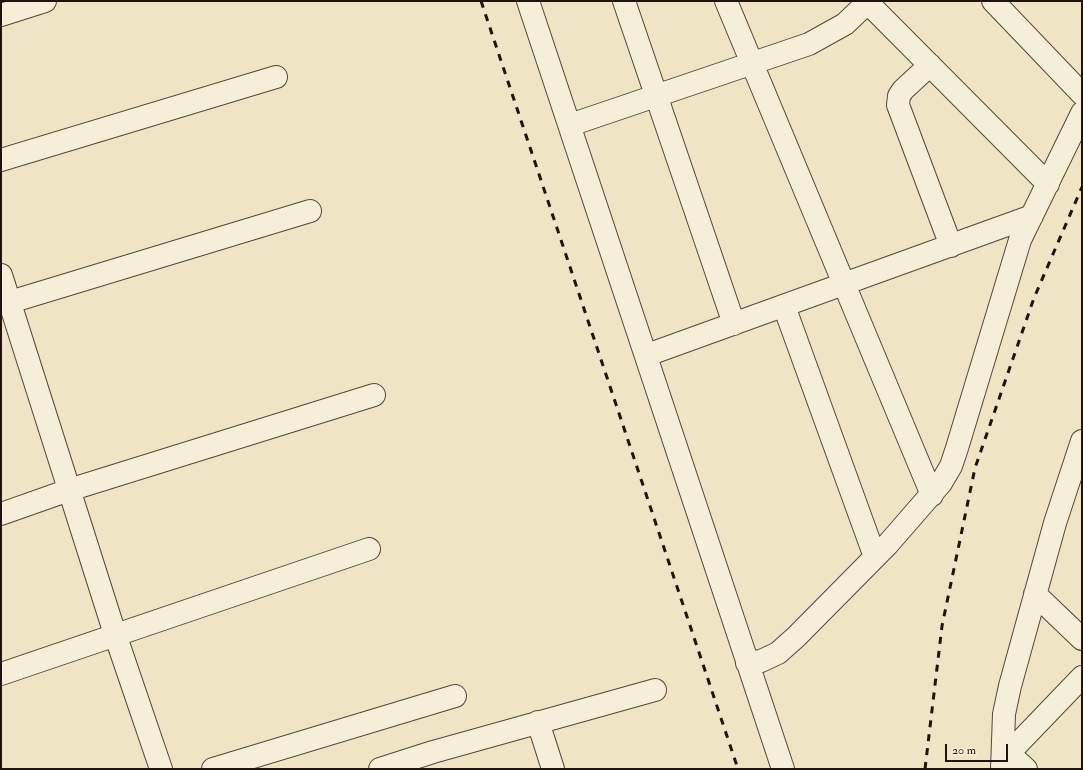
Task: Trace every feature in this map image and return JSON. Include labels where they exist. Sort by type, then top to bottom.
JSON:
[{"type":"street","points":[[1,15],[45,1]]},
{"type":"street","points":[[528,1],[647,355],[783,769]]},
{"type":"street","points":[[624,1],[734,324]]},
{"type":"street","points":[[726,1],[932,495]]},
{"type":"street","points":[[570,125],[809,44],[829,34],[844,24],[868,2],[1048,184]]},
{"type":"street","points":[[995,2],[1082,94]]},
{"type":"street","points":[[930,65],[903,90],[899,96],[898,104],[951,246]]},
{"type":"street","points":[[1,160],[276,76]]},
{"type":"street","points":[[747,663],[761,661],[778,653],[796,637],[932,495],[951,466],[1020,240],[1082,113]]},
{"type":"street","points":[[10,302],[310,211]]},
{"type":"street","points":[[647,355],[1032,216]]},
{"type":"street","points":[[1,275],[115,634],[161,769]]},
{"type":"street","points":[[784,306],[875,556]]},
{"type":"street","points":[[1,514],[69,490],[374,394]]},
{"type":"street","points":[[1005,757],[1004,714],[1035,594],[1082,441]]},
{"type":"street","points":[[1,674],[115,634],[369,549]]},
{"type":"street","points":[[1035,594],[1082,639]]},
{"type":"street","points":[[1005,757],[1082,677]]},
{"type":"street","points":[[380,769],[433,752],[655,690]]},
{"type":"street","points":[[213,769],[455,696]]},
{"type":"street","points":[[538,722],[553,769]]},
{"type":"street","points":[[1005,757],[1026,769]]},
{"type":"railway","points":[[481,1],[738,769]]},
{"type":"railway","points":[[925,769],[942,626],[975,468],[1034,298],[1082,187]]}]
